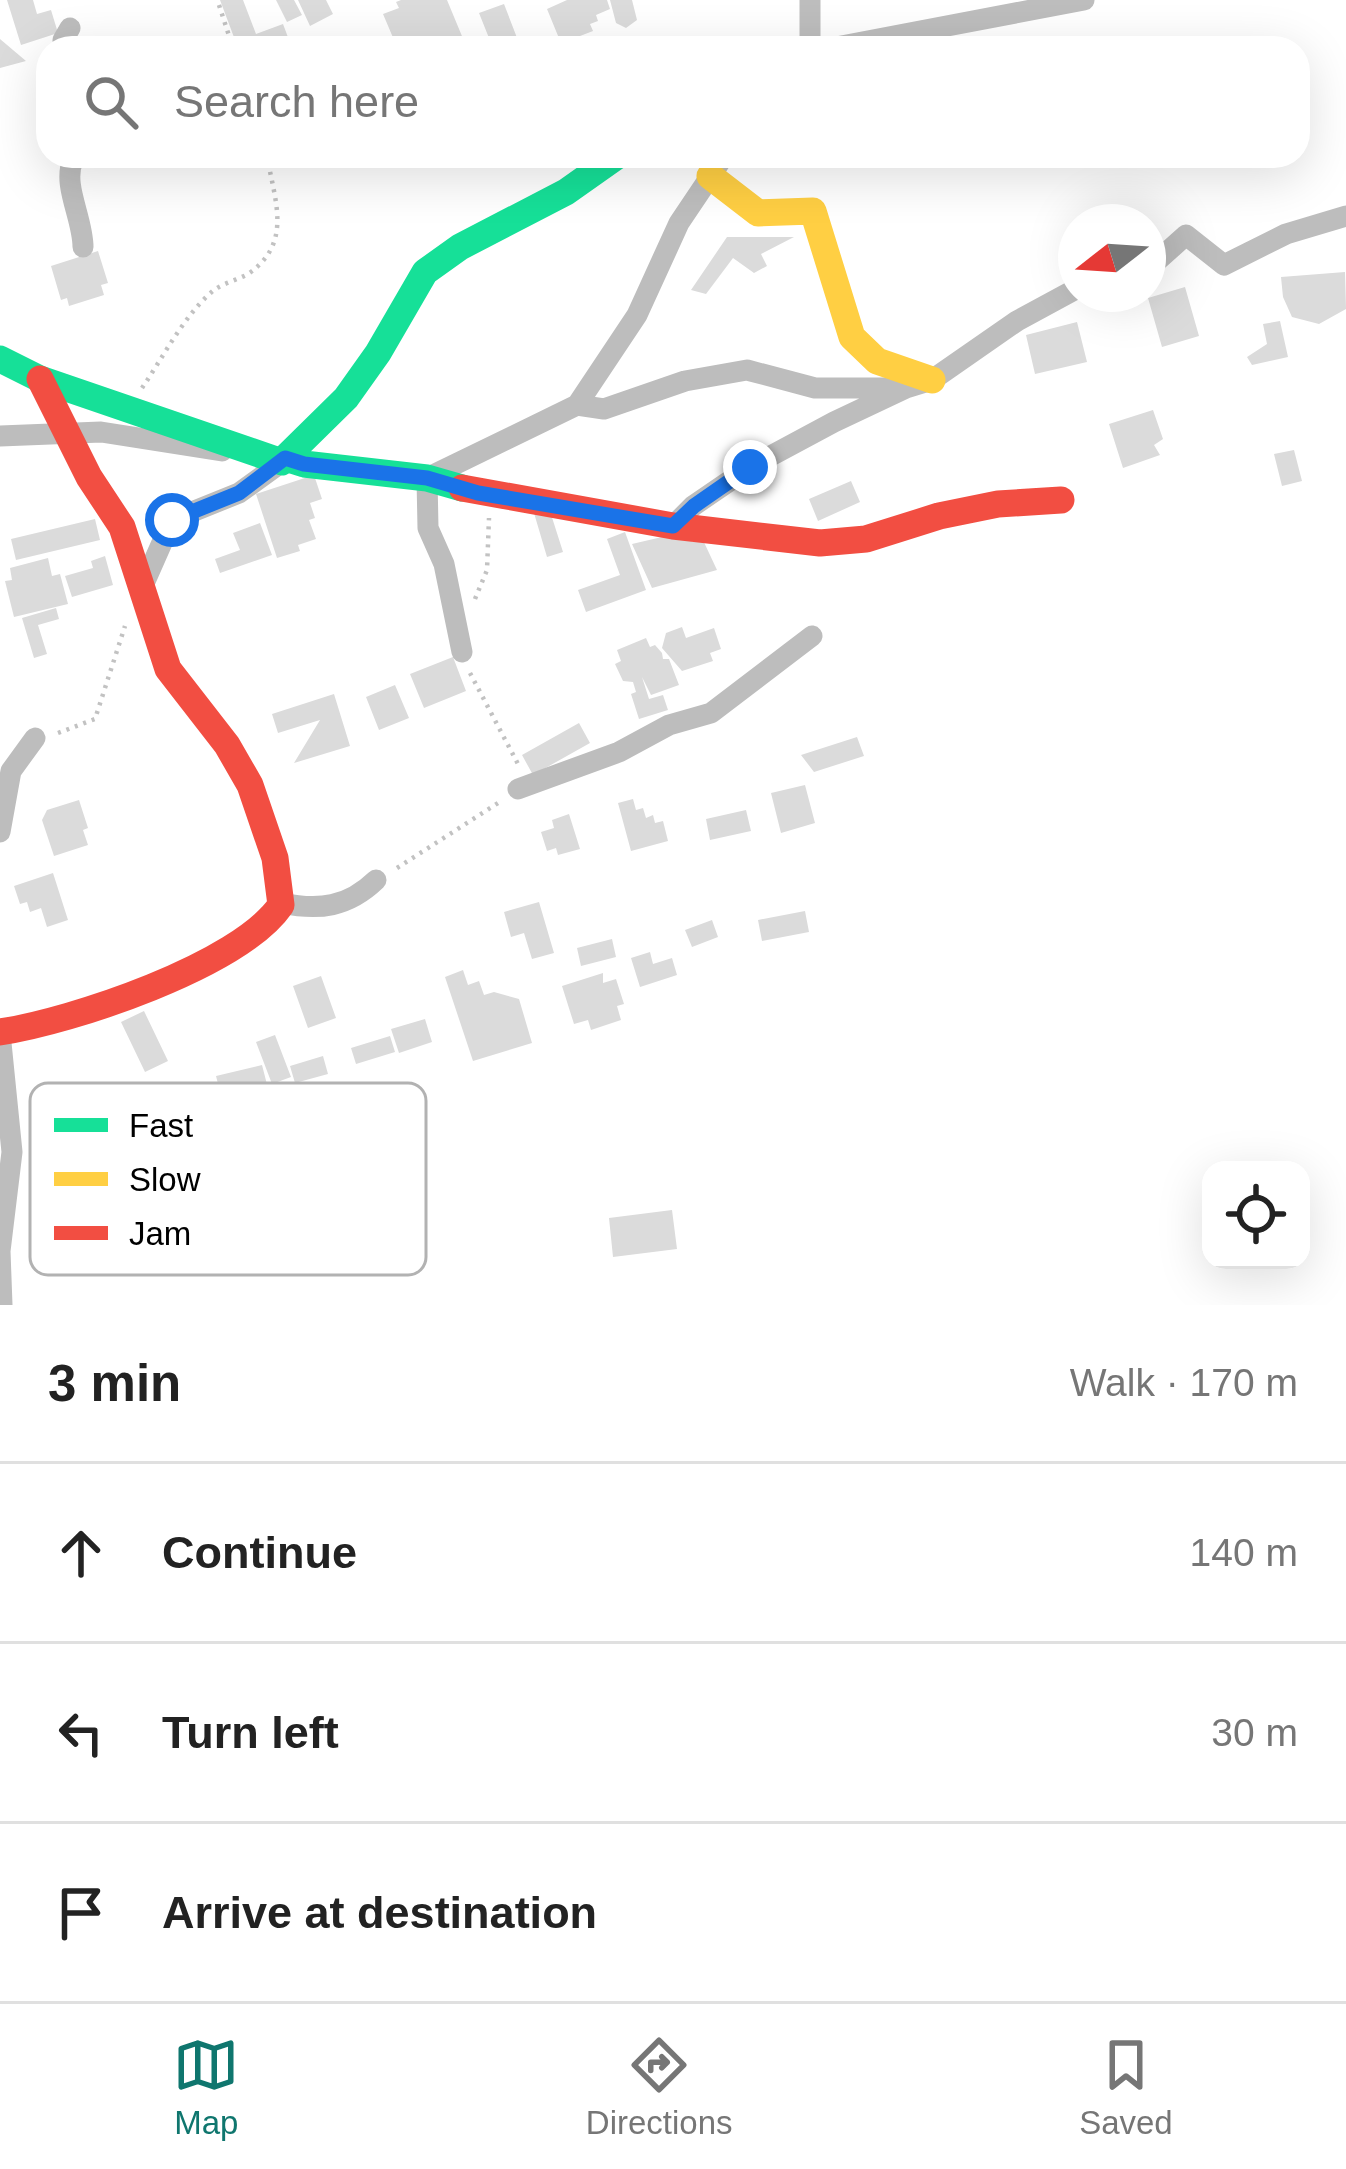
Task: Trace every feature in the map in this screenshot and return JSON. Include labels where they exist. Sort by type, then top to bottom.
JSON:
[{"type":"street","points":[[810,0],[810,36]]},
{"type":"street","points":[[894,36],[1084,0]]},
{"type":"street","points":[[72,168],[68,182],[83,226],[83,247]]},
{"type":"street","points":[[142,588],[172,520],[239,493],[284,460],[346,398],[425,272],[460,247],[566,192],[600,168]]},
{"type":"street","points":[[427,478],[577,405],[637,315],[679,224],[716,168]]},
{"type":"street","points":[[719,168],[758,213],[812,212],[860,350],[919,384]]},
{"type":"street","points":[[1166,253],[1186,236],[1224,265],[1286,234],[1346,216]]},
{"type":"street","points":[[673,526],[750,467],[919,384],[1058,299]]},
{"type":"street","points":[[0,359],[40,379],[284,460]]},
{"type":"street","points":[[577,405],[604,409],[685,381],[746,370],[815,388],[919,384]]},
{"type":"street","points":[[2,1305],[0,1251],[12,1152],[0,1033],[86,1014],[199,965],[254,933],[277,915],[282,903],[280,877],[246,776],[230,746],[178,688],[168,669],[122,527],[88,477],[40,379]]},
{"type":"street","points":[[0,436],[101,432],[427,478],[487,494],[673,526],[820,543],[847,542],[998,504],[1061,500]]},
{"type":"street","points":[[427,478],[428,528],[444,564],[462,652]]},
{"type":"street","points":[[518,789],[619,752],[669,725],[712,713],[812,636]]},
{"type":"street","points":[[0,832],[11,771],[35,738]]},
{"type":"street","points":[[282,903],[314,910],[362,894],[376,880]]},
{"type":"path","points":[[219,5],[229,36]]},
{"type":"path","points":[[129,407],[191,314],[217,288],[245,276],[274,250],[278,230],[269,168]]},
{"type":"path","points":[[376,880],[518,789],[524,776],[462,652],[463,632],[487,570],[491,534],[487,494]]},
{"type":"path","points":[[35,738],[95,719],[119,637],[142,588]]},
{"type":"building","points":[[7,0],[33,0],[37,14],[51,10],[58,33],[36,36],[21,45]]},
{"type":"building","points":[[220,0],[243,0],[256,34],[283,24],[288,36],[234,36]]},
{"type":"building","points":[[276,0],[294,0],[302,15],[287,22]]},
{"type":"building","points":[[298,0],[326,0],[333,14],[310,26]]},
{"type":"building","points":[[447,0],[462,36],[392,36],[383,14],[399,8],[396,2]]},
{"type":"building","points":[[567,0],[607,0],[610,9],[596,15],[598,21],[590,24],[593,31],[558,36],[547,9]]},
{"type":"building","points":[[610,0],[632,0],[637,20],[626,28],[616,23]]},
{"type":"building","points":[[504,4],[516,36],[488,36],[479,13]]},
{"type":"building","points":[[0,39],[26,61],[0,68]]},
{"type":"building","points":[[727,237],[794,237],[761,254],[767,266],[754,273],[733,258],[706,294],[691,290]]},
{"type":"building","points":[[98,251],[108,283],[101,285],[104,295],[69,306],[67,298],[61,300],[51,266]]},
{"type":"building","points":[[1345,272],[1346,309],[1319,324],[1292,317],[1281,277]]},
{"type":"building","points":[[1185,287],[1199,336],[1162,347],[1152,312],[1166,312],[1166,293]]},
{"type":"building","points":[[1280,321],[1288,357],[1252,365],[1247,357],[1267,344],[1263,324]]},
{"type":"building","points":[[1077,322],[1087,362],[1035,374],[1026,335]]},
{"type":"building","points":[[1153,410],[1163,439],[1154,445],[1160,455],[1123,468],[1109,424]]},
{"type":"building","points":[[1294,450],[1302,481],[1282,486],[1274,454]]},
{"type":"building","points":[[314,475],[322,499],[310,503],[315,518],[309,520],[316,539],[298,545],[300,551],[277,558],[256,494]]},
{"type":"building","points":[[851,481],[860,502],[818,521],[809,499]]},
{"type":"building","points":[[549,508],[563,552],[547,557],[534,513]]},
{"type":"building","points":[[95,519],[100,540],[16,560],[11,539]]},
{"type":"building","points":[[260,523],[272,555],[220,573],[215,559],[240,550],[233,533]]},
{"type":"building","points":[[625,532],[646,590],[586,612],[578,590],[620,575],[607,539]]},
{"type":"building","points":[[679,533],[691,535],[692,542],[702,538],[717,570],[652,588],[632,544]]},
{"type":"building","points":[[105,556],[113,585],[72,597],[65,576],[93,568],[91,561]]},
{"type":"building","points":[[48,558],[52,576],[60,574],[68,604],[14,617],[5,581],[12,580],[10,568]]},
{"type":"building","points":[[56,608],[59,619],[38,625],[47,654],[34,658],[22,618]]},
{"type":"building","points":[[682,627],[686,638],[714,628],[721,649],[710,653],[713,661],[682,671],[662,648],[666,633]]},
{"type":"building","points":[[646,638],[663,659],[669,659],[679,685],[651,695],[642,677],[649,699],[663,695],[668,710],[639,719],[631,694],[636,692],[633,682],[623,681],[615,664],[621,661],[617,650]]},
{"type":"building","points":[[453,657],[466,691],[424,708],[410,674]]},
{"type":"building","points":[[395,685],[409,718],[379,730],[366,697]]},
{"type":"building","points":[[334,694],[350,746],[294,763],[320,720],[278,733],[272,714]]},
{"type":"building","points":[[579,723],[590,743],[533,775],[522,755]]},
{"type":"building","points":[[857,737],[864,756],[814,772],[801,755]]},
{"type":"building","points":[[805,785],[815,823],[781,833],[771,793]]},
{"type":"building","points":[[633,799],[636,810],[643,808],[646,818],[653,815],[655,823],[663,821],[668,841],[631,851],[618,803]]},
{"type":"building","points":[[79,800],[88,845],[54,856],[42,820],[47,810]]},
{"type":"building","points":[[746,810],[751,831],[710,840],[706,819]]},
{"type":"building","points":[[569,814],[580,849],[558,855],[556,848],[547,851],[541,832],[554,828],[552,820]]},
{"type":"building","points":[[53,873],[68,920],[47,927],[41,908],[30,912],[27,902],[20,904],[14,886]]},
{"type":"building","points":[[539,902],[554,953],[532,959],[524,933],[511,937],[504,912]]},
{"type":"building","points":[[805,911],[809,932],[762,941],[758,920]]},
{"type":"building","points":[[712,920],[718,937],[692,947],[685,930]]},
{"type":"building","points":[[612,939],[616,957],[581,966],[577,948]]},
{"type":"building","points":[[650,952],[653,964],[672,958],[677,975],[640,987],[631,958]]},
{"type":"building","points":[[463,970],[468,985],[479,981],[484,995],[494,992],[519,999],[532,1043],[473,1061],[445,977]]},
{"type":"building","points":[[603,973],[603,983],[616,979],[624,1004],[617,1006],[621,1020],[591,1030],[588,1020],[574,1024],[562,986]]},
{"type":"building","points":[[321,976],[336,1018],[308,1028],[293,986]]},
{"type":"building","points":[[144,1011],[168,1061],[145,1072],[121,1022]]},
{"type":"building","points":[[425,1019],[432,1042],[399,1053],[391,1029]]},
{"type":"building","points":[[275,1035],[291,1077],[272,1083],[256,1042]]},
{"type":"building","points":[[390,1036],[395,1052],[356,1064],[351,1048]]},
{"type":"building","points":[[323,1056],[328,1074],[295,1083],[290,1066]]},
{"type":"building","points":[[262,1065],[267,1083],[218,1083],[216,1076]]},
{"type":"building","points":[[672,1210],[677,1249],[613,1257],[609,1218]]},
{"type":"traffic: fast","points":[[285,458],[346,398],[425,272],[460,247],[566,192],[600,168]]},
{"type":"traffic: fast","points":[[0,359],[40,379],[282,462],[285,458],[427,478],[462,488]]},
{"type":"traffic: slow","points":[[710,176],[758,213],[813,211],[852,337],[877,361],[932,380]]},
{"type":"traffic: jam","points":[[0,1032],[109,1003],[193,969],[260,928],[281,905],[275,858],[250,785],[227,745],[168,669],[122,527],[89,477],[40,379]]},
{"type":"traffic: jam","points":[[462,488],[673,526],[820,543],[866,539],[998,504],[1061,500]]},
{"type":"route","points":[[172,520],[239,493],[285,458],[427,478],[478,493],[673,526],[750,467]]}]
